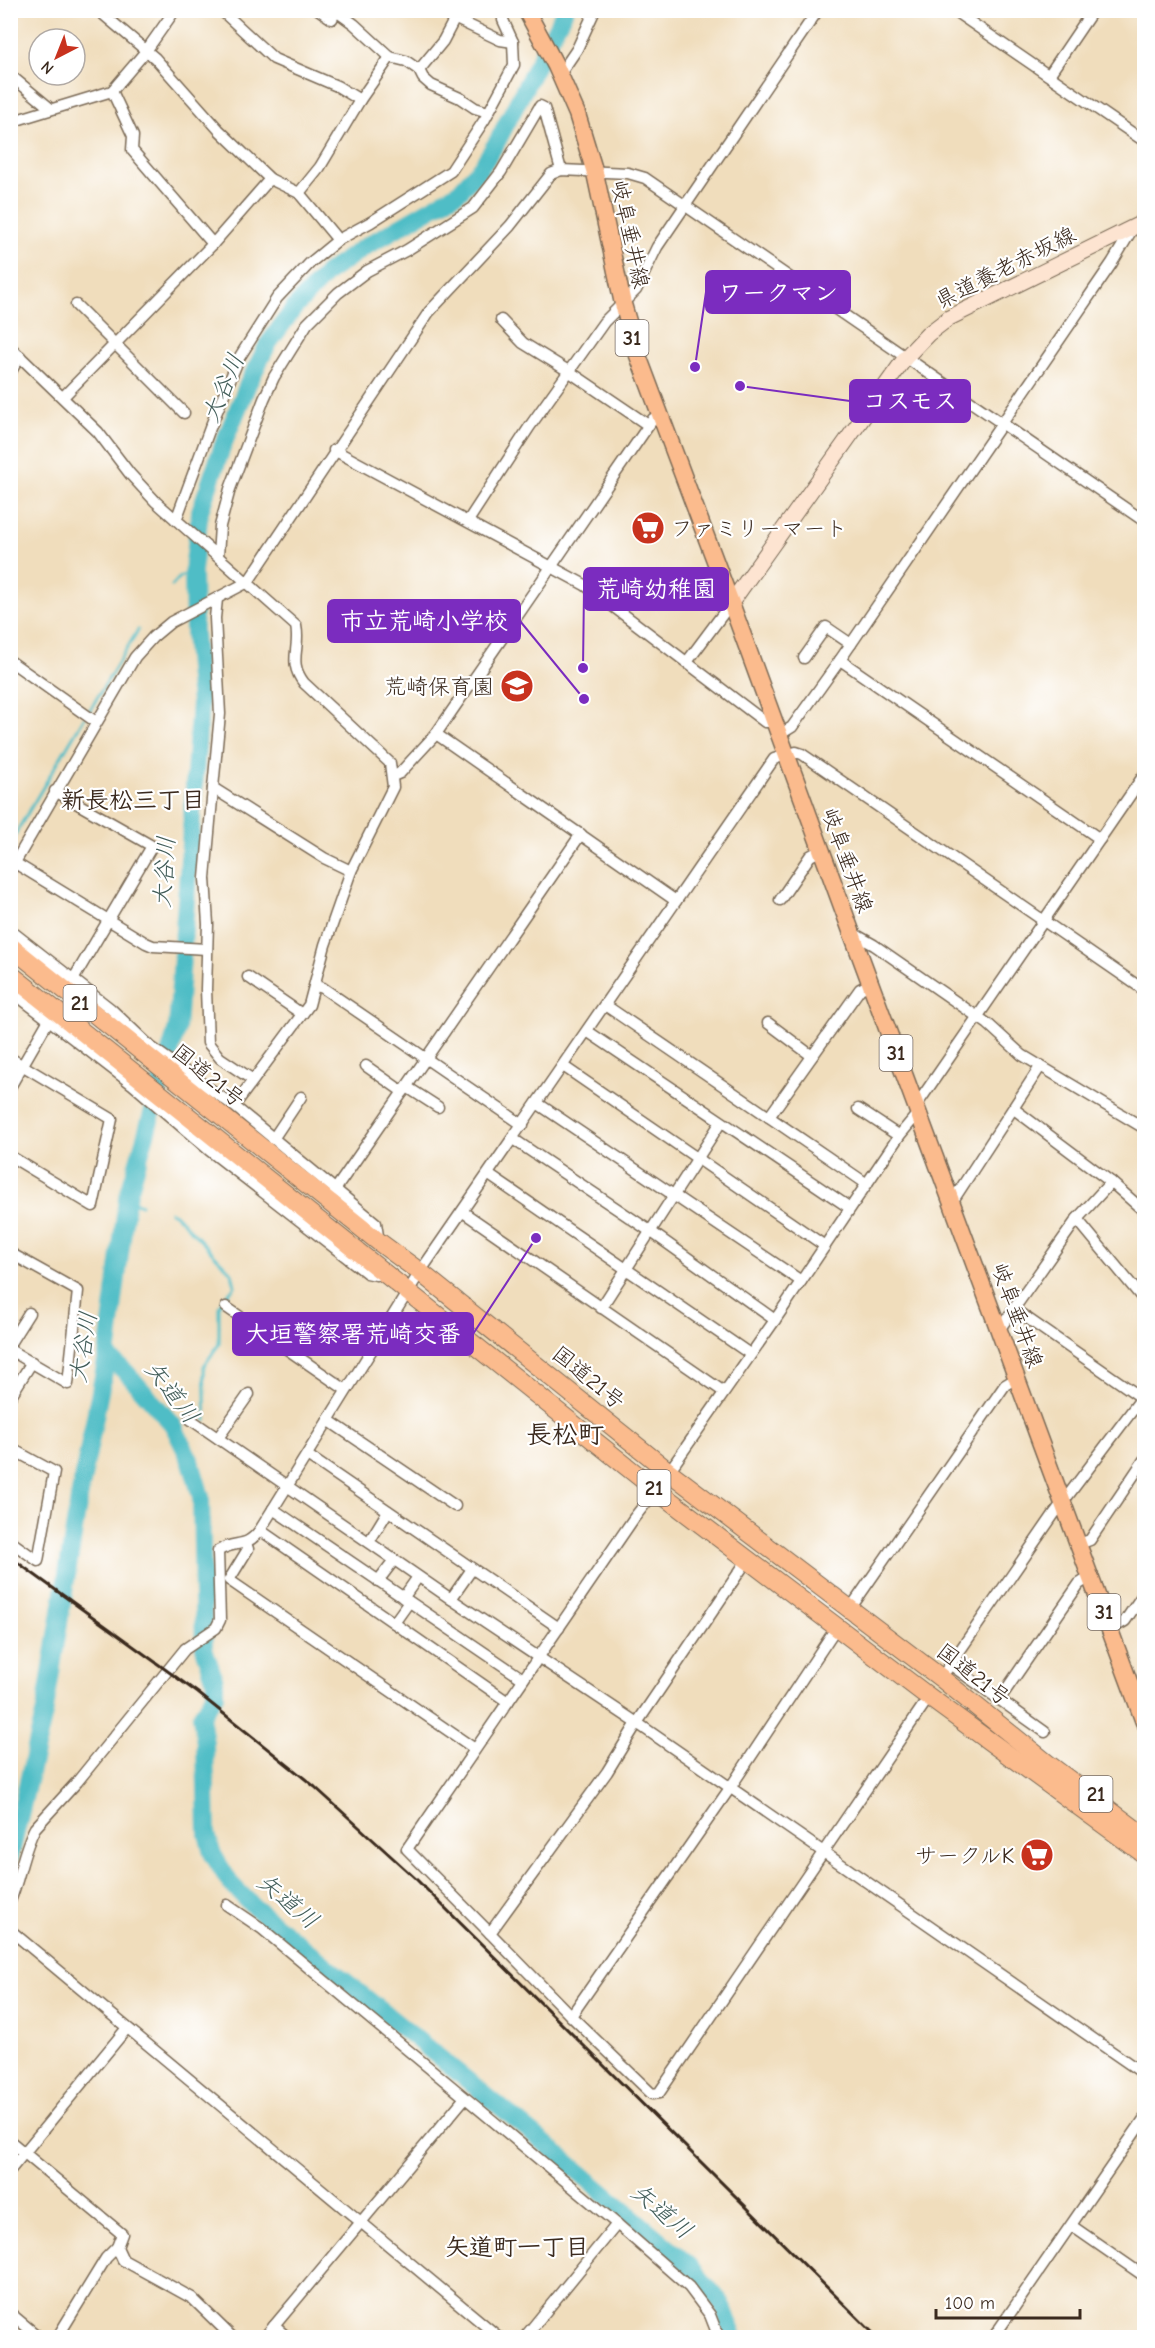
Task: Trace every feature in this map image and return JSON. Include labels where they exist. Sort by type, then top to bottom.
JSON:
[{"type":"highway","name":"国道21号","points":[[10,946],[188,1082],[379,1242],[420,1272],[668,1471],[850,1609],[946,1672],[1048,1764],[1144,1836]]},
{"type":"highway","name":"国道21号","points":[[10,974],[137,1082],[408,1290],[656,1490],[836,1628],[1144,1854]]},
{"type":"highway","name":"21","points":[[1048,1764],[1078,1781],[1132,1819],[1144,1820]]},
{"type":"main road","name":"岐阜垂井線","points":[[527,13],[558,70],[577,114],[595,172],[623,304],[653,420],[731,603],[1144,1722]]},
{"type":"main road","name":"県道養老赤坂線","points":[[731,603],[906,357],[928,334],[949,318],[1139,225]]},
{"type":"street","points":[[98,10],[155,58],[219,130],[270,179],[299,193],[338,240]]},
{"type":"street","points":[[10,122],[112,91],[146,51],[175,10]]},
{"type":"street","points":[[221,10],[274,59],[337,86],[360,100]]},
{"type":"street","points":[[319,10],[332,19],[336,11],[390,57],[406,61],[419,70],[423,78],[431,85],[460,98],[475,108],[488,112]]},
{"type":"street","points":[[436,10],[500,40],[513,42]]},
{"type":"street","points":[[178,522],[210,428],[238,358],[277,298],[310,263],[338,240],[371,222],[451,171],[514,65],[513,42],[503,20],[503,10]]},
{"type":"street","points":[[558,70],[577,49],[595,10]]},
{"type":"street","points":[[468,521],[530,426],[604,322],[636,290],[657,247],[818,10]]},
{"type":"street","points":[[953,10],[1144,141]]},
{"type":"street","points":[[1049,75],[1093,10]]},
{"type":"street","points":[[419,70],[443,41],[454,20]]},
{"type":"street","points":[[299,193],[320,167],[360,100],[390,57]]},
{"type":"street","points":[[10,75],[51,109]]},
{"type":"street","points":[[112,91],[133,136],[132,150],[213,244]]},
{"type":"street","points":[[216,555],[220,526],[230,489],[264,399],[274,377],[307,324],[338,293],[367,271],[407,250],[473,208],[501,172],[540,106],[544,108],[561,170]]},
{"type":"street","points":[[204,949],[146,943],[108,919],[13,867],[135,657],[153,637],[175,620],[248,582],[334,450],[429,312],[510,226],[551,174],[561,170],[628,172],[645,178],[1144,521]]},
{"type":"street","points":[[63,397],[213,244],[270,179]]},
{"type":"street","points":[[334,450],[468,521],[600,596],[765,722],[777,729],[792,727],[1139,225]]},
{"type":"street","points":[[76,305],[184,413]]},
{"type":"street","points":[[393,777],[400,773],[436,734],[551,567],[556,556],[653,420],[523,343],[501,320]]},
{"type":"street","points":[[10,346],[98,432],[130,474],[178,522],[296,626],[298,636],[294,662],[296,673],[390,763],[393,787],[351,871],[325,945],[316,986],[309,1005],[234,1107]]},
{"type":"street","points":[[10,373],[20,356]]},
{"type":"street","points":[[213,601],[220,714],[206,868],[204,949],[208,1043],[220,1058],[253,1080]]},
{"type":"street","points":[[687,662],[731,603]]},
{"type":"street","points":[[804,658],[826,627],[850,644]]},
{"type":"street","points":[[840,660],[1101,839]]},
{"type":"street","points":[[10,661],[96,722]]},
{"type":"street","points":[[436,734],[676,901]]},
{"type":"street","points":[[10,1900],[19,1880],[35,1828],[64,1798],[193,1642],[216,1628],[220,1620],[218,1551],[226,1546],[252,1540],[260,1530],[420,1272],[774,759],[796,752],[802,754],[1144,990]]},
{"type":"street","points":[[929,1697],[659,2093],[652,2094],[571,2016],[407,1849],[634,1518],[775,1320],[918,1109],[977,1016],[1144,775]]},
{"type":"street","points":[[213,788],[324,858],[351,871]]},
{"type":"street","points":[[56,791],[152,846],[71,982]]},
{"type":"street","points":[[335,1190],[581,834]]},
{"type":"street","points":[[780,900],[810,856],[821,850]]},
{"type":"street","points":[[10,930],[71,982],[111,1009],[151,1053]]},
{"type":"street","points":[[851,932],[874,945],[977,1016],[1022,1056],[1144,1128]]},
{"type":"street","points":[[248,976],[302,1014]]},
{"type":"street","points":[[769,1117],[860,989],[871,984]]},
{"type":"street","points":[[316,986],[323,988],[523,1125]]},
{"type":"street","points":[[10,990],[137,1082]]},
{"type":"street","points":[[605,1005],[867,1184]]},
{"type":"street","points":[[10,1087],[50,1018]]},
{"type":"street","points":[[768,1023],[812,1056]]},
{"type":"street","points":[[587,1031],[850,1208]]},
{"type":"street","points":[[10,1058],[112,1119],[93,1206],[10,1156]]},
{"type":"street","points":[[366,1066],[438,1107]]},
{"type":"street","points":[[563,1066],[825,1246]]},
{"type":"street","points":[[952,1202],[1040,1067]]},
{"type":"street","points":[[188,1082],[234,1107],[376,1223],[379,1242]]},
{"type":"street","points":[[273,1139],[301,1097]]},
{"type":"street","points":[[537,1103],[801,1281]]},
{"type":"street","points":[[858,1109],[899,1136]]},
{"type":"street","points":[[1014,1109],[1111,1182],[1144,1211]]},
{"type":"street","points":[[601,1308],[721,1122]]},
{"type":"street","points":[[513,1139],[650,1231],[775,1320]]},
{"type":"street","points":[[489,1175],[750,1354]]},
{"type":"street","points":[[999,1330],[1077,1219],[1111,1182]]},
{"type":"street","points":[[463,1212],[724,1392]]},
{"type":"street","points":[[1077,1219],[1144,1300]]},
{"type":"street","points":[[10,1252],[78,1291],[68,1384],[10,1350]]},
{"type":"street","points":[[226,1307],[346,1390]]},
{"type":"street","points":[[1014,1309],[1143,1396],[1064,1502],[946,1672],[999,1700],[1045,1732]]},
{"type":"street","points":[[10,1343],[28,1313]]},
{"type":"street","points":[[10,1397],[32,1362]]},
{"type":"street","points":[[850,1609],[1005,1385],[1017,1378]]},
{"type":"street","points":[[218,1438],[249,1394]]},
{"type":"street","points":[[190,1419],[394,1560],[637,1723],[1144,2074]]},
{"type":"street","points":[[328,1420],[455,1506]]},
{"type":"street","points":[[10,1448],[54,1472],[39,1561],[10,1542]]},
{"type":"street","points":[[307,1455],[559,1628]]},
{"type":"street","points":[[1079,1544],[1090,1540],[1144,1460]]},
{"type":"street","points":[[273,1509],[523,1679]]},
{"type":"street","points":[[369,1542],[388,1511]]},
{"type":"street","points":[[260,1530],[508,1702]]},
{"type":"street","points":[[246,1543],[248,1549],[230,1580],[475,1749]]},
{"type":"street","points":[[378,1581],[394,1560]]},
{"type":"street","points":[[489,1933],[607,1772],[637,1723],[748,1560]]},
{"type":"street","points":[[452,1599],[472,1569]]},
{"type":"street","points":[[394,1623],[418,1576]]},
{"type":"street","points":[[999,1700],[1079,1584],[1090,1577]]},
{"type":"street","points":[[1111,1629],[1125,1621],[1144,1593]]},
{"type":"street","points":[[571,2016],[730,1788],[836,1628]]},
{"type":"street","points":[[227,1905],[261,1928],[617,2224],[689,2287],[710,2315],[719,2337]]},
{"type":"street","points":[[10,1930],[500,2337]]},
{"type":"street","points":[[10,2170],[127,2028]]},
{"type":"street","points":[[264,2337],[464,2099]]},
{"type":"street","points":[[993,2337],[1144,2119]]},
{"type":"street","points":[[10,2140],[122,2234],[117,2247],[106,2258],[57,2337]]},
{"type":"street","points":[[524,2337],[617,2224]]},
{"type":"street","points":[[1072,2226],[1144,2276]]},
{"type":"street","points":[[117,2247],[123,2260],[192,2298],[233,2337]]},
{"type":"street","points":[[10,2313],[40,2337]]},
{"type":"street","points":[[274,2326],[288,2337]]},
{"type":"waterway","name":"大谷川","points":[[10,1857],[45,1710],[80,1493],[107,1356],[127,1199],[177,1028],[200,703],[194,633],[193,571],[200,511],[223,445],[248,384],[268,344],[295,307],[327,273],[363,248],[459,192],[482,166],[497,142],[565,10]]},
{"type":"waterway","points":[[172,586],[180,577],[193,571]]},
{"type":"waterway","points":[[88,713],[138,630]]},
{"type":"waterway","points":[[10,843],[84,718]]},
{"type":"waterway","points":[[127,1199],[141,1205]]},
{"type":"waterway","points":[[170,1212],[175,1214],[232,1273],[235,1286],[219,1307],[219,1344],[204,1366],[206,1421]]},
{"type":"waterway","name":"矢道川","points":[[107,1356],[126,1372],[173,1425],[191,1462],[201,1497],[204,1648],[215,1681],[215,1695],[201,1716],[205,1743],[207,1834],[212,1853],[230,1883],[255,1908],[547,2145],[690,2266],[722,2304],[734,2338]]},
{"type":"railway","points":[[10,1557],[198,1693],[315,1787],[415,1878],[878,2338]]},
{"type":"place","name":"ワークマン","points":[[695,367]]},
{"type":"place","name":"コスモス","points":[[740,386]]},
{"type":"place","name":"ファミリーマート","points":[[648,528]]},
{"type":"place","name":"荒崎幼稚園","points":[[583,668]]},
{"type":"place","name":"荒崎保育園","points":[[517,686]]},
{"type":"place","name":"市立荒崎小学校","points":[[584,699]]},
{"type":"place","name":"大垣警察署荒崎交番","points":[[536,1238]]},
{"type":"place","name":"サークルK","points":[[1037,1855]]},
{"type":"district","name":"新長松三丁目","points":[[133,800]]},
{"type":"district","name":"長松町","points":[[565,1434]]},
{"type":"district","name":"矢道町一丁目","points":[[517,2247]]}]
